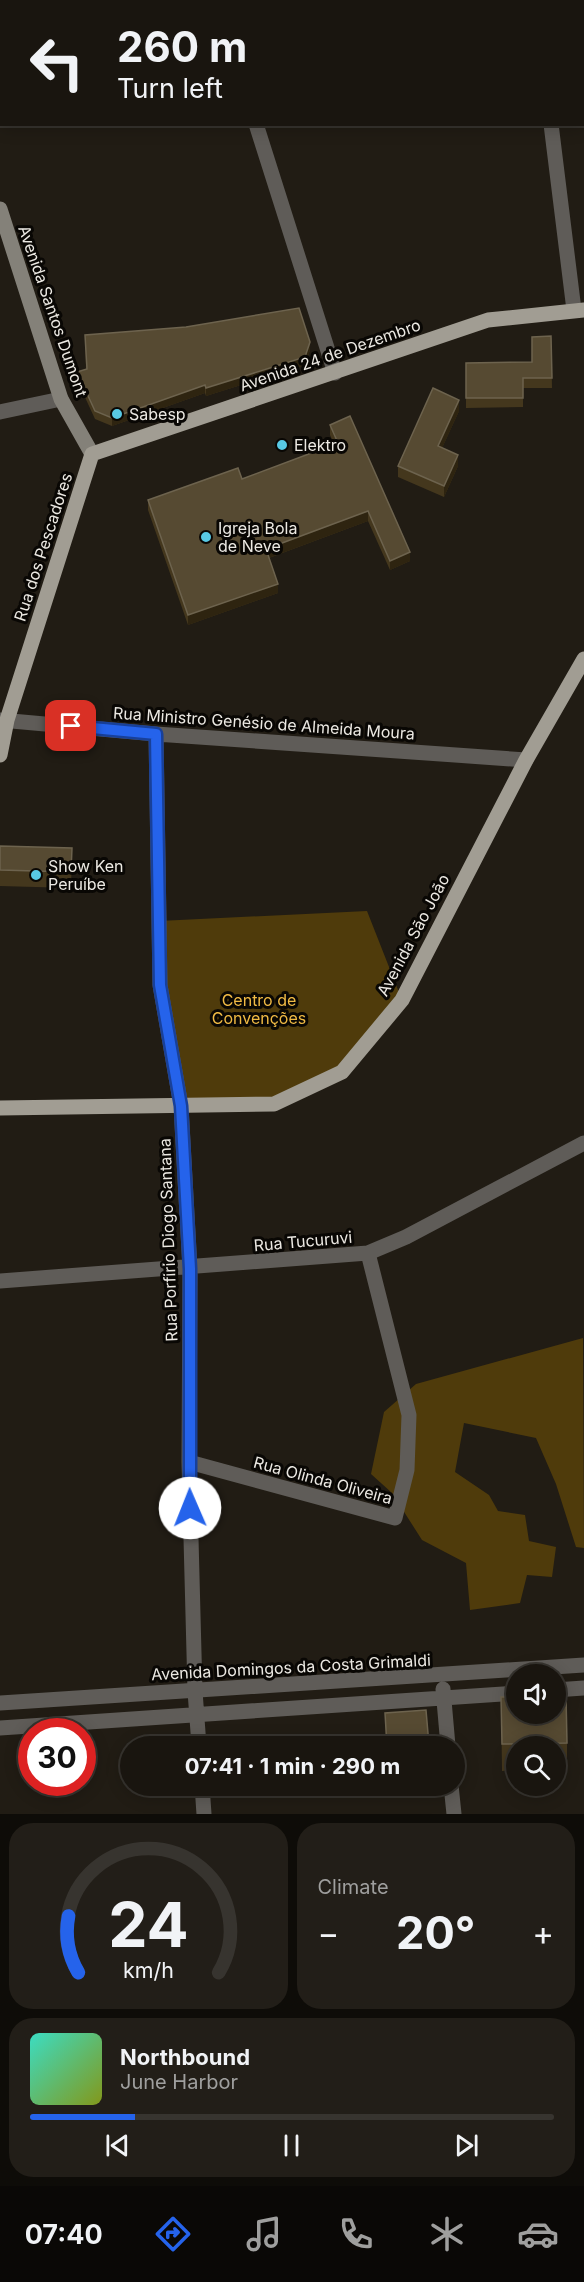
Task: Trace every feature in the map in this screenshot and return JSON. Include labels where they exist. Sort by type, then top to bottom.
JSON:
[{"type":"main road","name":"Avenida 24 de Dezembro","points":[[92,454],[488,320],[579,310]]},
{"type":"main road","name":"Rua dos Pescadores","points":[[0,755],[4,720],[92,454]]},
{"type":"main road","name":"Avenida São João","points":[[0,1108],[274,1104],[342,1072],[402,1000],[526,760],[584,659]]},
{"type":"street","points":[[257,126],[335,373]]},
{"type":"street","points":[[551,126],[579,310]]},
{"type":"street","name":"Avenida Santos Dumont","points":[[0,209],[61,399],[92,454]]},
{"type":"street","points":[[0,412],[61,399]]},
{"type":"street","name":"Rua Ministro Genésio de Almeida Moura","points":[[4,720],[156,734],[526,760]]},
{"type":"street","name":"Rua Porfirio Diogo Santana","points":[[156,734],[160,985],[181,1106],[190,1269],[189,1462],[198,1736]]},
{"type":"street","name":"Rua Tucuruvi","points":[[0,1281],[190,1269],[368,1253],[406,1237],[584,1143]]},
{"type":"street","name":"Rua Olinda Oliveira","points":[[189,1462],[395,1518],[407,1470],[409,1415],[368,1253]]},
{"type":"street","name":"Avenida Domingos da Costa Grimaldi","points":[[0,1703],[584,1665]]},
{"type":"street","points":[[442,1676],[447,1736]]},
{"type":"street","points":[[566,1689],[584,1688]]},
{"type":"street","points":[[0,1728],[196,1717],[506,1694]]},
{"type":"street","points":[[203,1796],[204,1814]]},
{"type":"street","points":[[452,1796],[454,1814]]},
{"type":"green space","name":"Centro de Convenções","points":[[367,911],[402,1000],[342,1072],[274,1104],[181,1106],[159,921]]},
{"type":"green space","points":[[583,1338],[584,1548],[576,1547],[556,1484],[536,1438],[464,1423],[455,1472],[489,1495],[498,1511],[525,1515],[529,1541],[556,1547],[552,1577],[527,1575],[520,1603],[470,1610],[466,1563],[422,1540],[392,1493],[371,1474],[384,1412],[416,1384]]},
{"type":"building","points":[[299,308],[310,342],[305,357],[206,388],[205,385],[112,418],[95,411],[77,372],[87,369],[85,335],[186,327]]},
{"type":"building","points":[[551,336],[552,378],[523,378],[523,398],[466,398],[466,363],[532,362],[532,337]]},
{"type":"building","points":[[433,388],[459,400],[438,446],[458,455],[444,486],[398,466]]},
{"type":"building","points":[[350,416],[410,552],[390,561],[368,511],[266,549],[278,584],[188,615],[148,500],[238,468],[242,479],[338,443],[330,425]]},
{"type":"building","points":[[0,846],[72,848],[71,872],[0,870]]},
{"type":"building","points":[[566,1696],[567,1743],[566,1736],[506,1736],[506,1744],[502,1744],[501,1697],[506,1697],[506,1724],[566,1724]]},
{"type":"building","points":[[426,1710],[428,1736],[386,1736],[385,1713]]},
{"type":"place","name":"Sabesp","points":[[117,414]]},
{"type":"place","name":"Elektro","points":[[282,445]]},
{"type":"place","name":"Igreja Bola de Neve","points":[[206,537]]},
{"type":"place","name":"Show Ken Peruíbe","points":[[36,875]]},
{"type":"route","points":[[71,726],[156,734],[160,985],[181,1106],[190,1269],[190,1508]]}]
